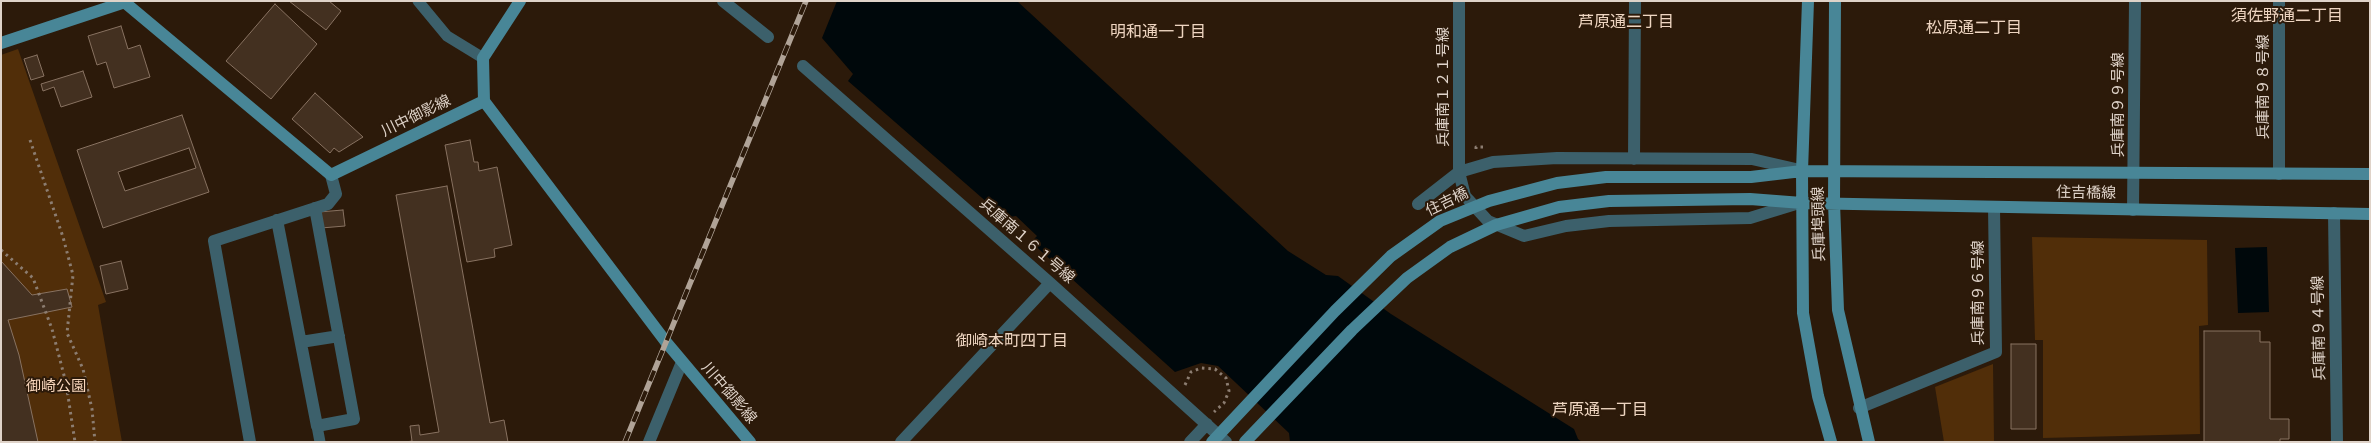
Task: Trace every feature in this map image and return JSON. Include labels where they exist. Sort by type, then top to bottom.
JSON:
[{"type":"street","points":[[484,101],[483,58],[520,1]]},
{"type":"street","points":[[723,1],[768,37]]},
{"type":"street","name":"兵庫南１２１号線","points":[[1459,1],[1459,172],[1465,196],[1488,221],[1524,236],[1566,226],[1610,221],[1750,218],[1802,203]]},
{"type":"street","points":[[1634,159],[1636,1]]},
{"type":"street","name":"兵庫埠頭線","points":[[1808,1],[1802,171],[1803,313],[1818,396],[1831,442]]},
{"type":"street","name":"兵庫埠頭線","points":[[1836,1],[1834,203],[1838,310],[1859,408],[1869,442]]},
{"type":"street","name":"兵庫南９９号線","points":[[2133,210],[2135,1]]},
{"type":"street","name":"兵庫南９８号線","points":[[2279,1],[2279,174]]},
{"type":"street","points":[[1,43],[125,2],[331,175],[336,194],[328,204],[214,241],[250,442]]},
{"type":"street","name":"兵庫南１６１号線","points":[[803,66],[1050,283],[1226,442]]},
{"type":"street","name":"川中御影線","points":[[331,175],[484,101],[682,362],[750,442]]},
{"type":"street","points":[[1418,204],[1459,172],[1493,162],[1558,158],[1752,159],[1802,171]]},
{"type":"street","name":"住吉橋線","points":[[1802,171],[2370,174]]},
{"type":"street","name":"住吉橋","points":[[1212,442],[1370,276],[1391,256],[1440,221],[1489,201],[1557,183],[1606,177],[1751,177],[1802,171]]},
{"type":"street","name":"住吉橋線","points":[[1245,442],[1352,330],[1407,278],[1450,247],[1496,225],[1559,207],[1609,201],[1750,199],[1802,203],[2370,214]]},
{"type":"street","name":"兵庫南９６号線","points":[[1859,408],[1996,352],[1994,207]]},
{"type":"street","points":[[277,220],[317,426],[354,418],[315,208]]},
{"type":"street","name":"兵庫南９４号線","points":[[2334,213],[2337,442]]},
{"type":"street","points":[[901,442],[1050,283]]},
{"type":"street","points":[[301,342],[338,336]]},
{"type":"street","points":[[650,442],[682,362]]},
{"type":"street","points":[[1190,442],[1207,424]]},
{"type":"lane","points":[[418,1],[447,36],[483,58]]},
{"type":"lane","points":[[317,426],[320,442]]},
{"type":"path","points":[[30,140],[63,237],[73,275],[68,333],[83,368],[92,409],[95,442]]},
{"type":"path","points":[[1,250],[32,278],[49,320],[66,383],[75,442]]},
{"type":"green space","name":"御崎公園","points":[[18,49],[106,302],[98,305],[122,442],[1,442],[1,55]]},
{"type":"green space","points":[[2032,237],[2207,240],[2208,325],[2199,326],[2200,434],[2043,438],[2043,340],[2035,340]]},
{"type":"green space","points":[[1993,364],[1994,442],[1944,442],[1935,387]]},
{"type":"shaded area","points":[[837,1],[1017,1],[1288,251],[1326,275],[1338,276],[1391,314],[1574,429],[1578,439],[1582,442],[1290,442],[1289,433],[1218,366],[1201,363],[1175,372],[1031,242],[1037,236],[1016,216],[1005,218],[848,81],[853,74],[822,38]]},
{"type":"shaded area","points":[[2267,247],[2269,312],[2238,313],[2235,248]]},
{"type":"building","points":[[289,1],[329,1],[341,11],[326,30]]},
{"type":"building","points":[[275,4],[317,44],[271,99],[226,61]]},
{"type":"building","points":[[121,26],[128,49],[140,45],[150,77],[114,88],[106,62],[97,65],[88,36]]},
{"type":"building","points":[[37,55],[44,76],[31,80],[24,59]]},
{"type":"building","points":[[83,71],[92,97],[61,107],[54,87],[43,91],[41,84]]},
{"type":"building","points":[[315,93],[363,137],[339,152],[334,148],[330,153],[292,119]]},
{"type":"building","points":[[182,115],[209,192],[103,228],[77,150]],"holes":[[[189,148],[196,168],[125,191],[118,172]]]},
{"type":"building","points":[[470,140],[474,162],[478,162],[479,171],[497,167],[512,245],[494,249],[495,257],[467,262],[445,145]]},
{"type":"building","points":[[447,186],[490,423],[504,420],[508,442],[406,442],[412,441],[410,426],[419,425],[420,435],[439,432],[396,195]]},
{"type":"building","points":[[343,210],[345,226],[321,228],[319,212]]},
{"type":"building","points":[[1,261],[32,295],[67,289],[72,307],[8,320],[19,355],[38,442],[1,442]]},
{"type":"building","points":[[121,261],[128,289],[106,294],[100,266]]},
{"type":"building","points":[[2204,331],[2260,331],[2260,342],[2270,342],[2270,419],[2289,419],[2289,439],[2280,439],[2280,442],[2204,442]]},
{"type":"building","points":[[2011,344],[2036,344],[2036,429],[2011,429]]},
{"type":"railway","points":[[625,442],[806,1]]},
{"type":"district","name":"須佐野通二丁目","points":[[2287,16]]},
{"type":"district","name":"芦原通二丁目","points":[[1626,22]]},
{"type":"district","name":"松原通二丁目","points":[[1974,28]]},
{"type":"district","name":"明和通一丁目","points":[[1158,32]]},
{"type":"district","name":"御崎本町四丁目","points":[[1012,341]]},
{"type":"district","name":"芦原通一丁目","points":[[1600,410]]}]
